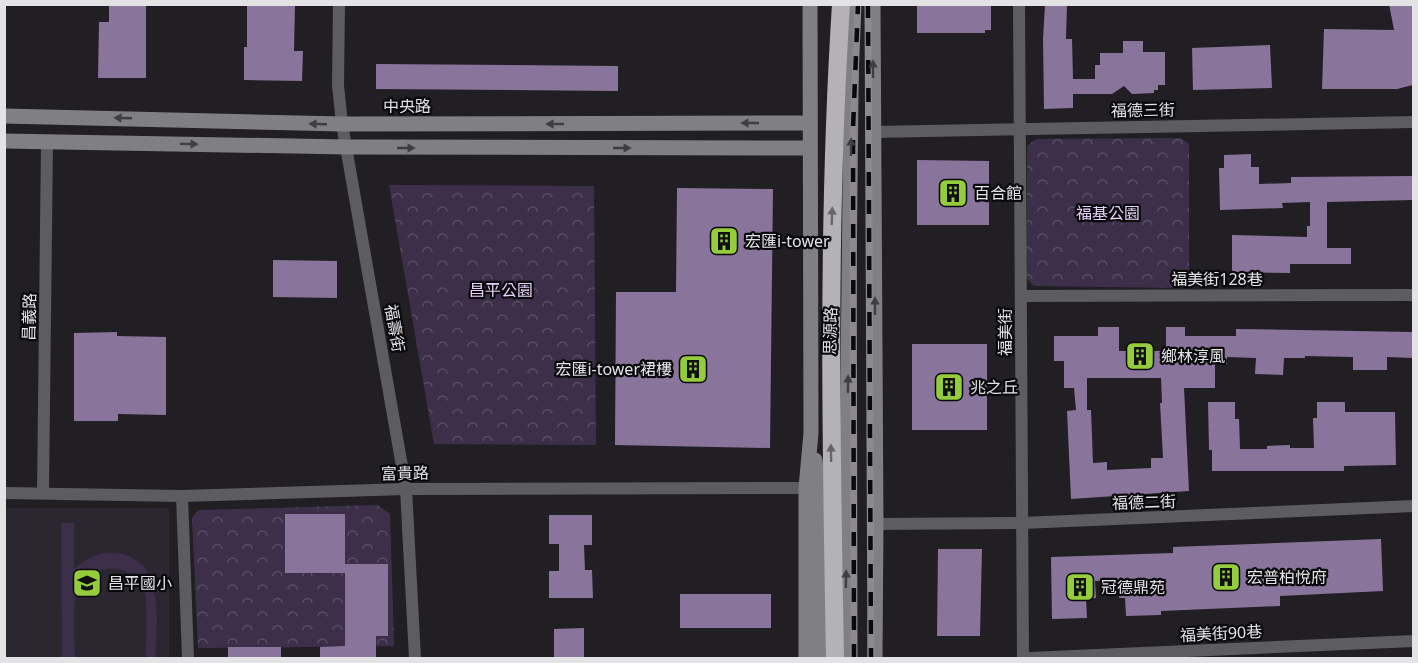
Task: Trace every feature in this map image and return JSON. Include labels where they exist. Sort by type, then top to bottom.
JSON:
[{"type":"highway","points":[[835,658],[830,425],[830,291],[841,4]]},
{"type":"main road","name":"思源路","points":[[806,658],[806,488],[811,433],[810,4]]},
{"type":"main road","name":"思源路","points":[[845,658],[852,4]]},
{"type":"main road","points":[[873,4],[875,658]]},
{"type":"main road","name":"中央路","points":[[4,116],[342,124],[809,123]]},
{"type":"main road","points":[[4,141],[347,147],[809,148]]},
{"type":"main road","name":"思源路","points":[[811,433],[819,494],[820,658]]},
{"type":"street","name":"福壽街","points":[[339,4],[338,85],[342,124],[406,489],[415,658]]},
{"type":"street","name":"福美街","points":[[1019,4],[1023,658]]},
{"type":"street","name":"福德三街","points":[[873,132],[1413,122]]},
{"type":"street","name":"昌義路","points":[[43,492],[47,142]]},
{"type":"street","name":"福美街128巷","points":[[1021,296],[1413,295]]},
{"type":"street","name":"富貴路","points":[[4,493],[182,496],[406,489],[806,488]]},
{"type":"street","points":[[182,496],[188,658]]},
{"type":"street","name":"福德二街","points":[[876,524],[1022,523],[1413,506]]},
{"type":"street","name":"福美街90巷","points":[[1029,658],[1413,641]]},
{"type":"shaded area","name":"昌平國小","points":[[4,508],[169,508],[169,658],[5,658]]},
{"type":"green space","name":"福基公園","points":[[1181,138],[1189,144],[1189,280],[1183,288],[1034,286],[1026,278],[1027,146],[1036,139]]},
{"type":"green space","name":"昌平公園","points":[[389,185],[594,186],[596,445],[434,444]]},
{"type":"green space","points":[[378,505],[390,514],[394,646],[198,648],[192,518],[198,510]]},
{"type":"green space","points":[[61,523],[74,523],[74,569],[90,558],[114,553],[135,560],[145,569],[152,582],[157,613],[156,658],[146,658],[146,600],[140,583],[132,575],[122,570],[110,569],[89,575],[81,583],[76,594],[74,608],[75,658],[62,658]]},
{"type":"building","points":[[109,4],[146,4],[146,78],[98,78],[99,22],[109,22]]},
{"type":"building","points":[[247,4],[295,5],[294,51],[303,51],[302,81],[244,80]]},
{"type":"building","points":[[917,4],[991,4],[991,30],[985,30],[985,33],[917,33]]},
{"type":"building","points":[[1045,4],[1067,4],[1066,39],[1072,39],[1073,79],[1095,79],[1095,65],[1100,65],[1100,53],[1123,53],[1123,41],[1143,41],[1143,52],[1165,52],[1165,85],[1158,85],[1158,90],[1154,90],[1154,93],[1132,94],[1124,86],[1112,94],[1073,94],[1073,108],[1044,109]]},
{"type":"building","points":[[1389,4],[1413,4],[1413,85],[1397,89],[1322,89],[1324,29],[1394,30]]},
{"type":"building","points":[[1270,45],[1272,88],[1193,90],[1192,48]]},
{"type":"building","points":[[376,64],[618,66],[618,91],[376,89]]},
{"type":"building","points":[[1251,154],[1251,167],[1259,167],[1259,184],[1291,183],[1291,177],[1413,176],[1413,200],[1327,202],[1327,248],[1351,248],[1351,264],[1290,264],[1290,273],[1232,272],[1232,235],[1307,237],[1307,226],[1310,226],[1310,202],[1282,203],[1283,208],[1220,210],[1219,168],[1224,168],[1224,155]]},
{"type":"building","name":"百合館","points":[[917,160],[989,161],[989,225],[917,225]]},
{"type":"building","name":"宏匯i-tower裙樓","points":[[677,188],[773,189],[770,448],[615,445],[616,292],[676,292]]},
{"type":"building","points":[[273,260],[337,261],[337,298],[273,297]]},
{"type":"building","points":[[1098,327],[1119,327],[1119,351],[1166,351],[1166,327],[1185,327],[1185,336],[1236,336],[1236,329],[1413,332],[1413,358],[1387,357],[1387,370],[1353,370],[1353,357],[1284,358],[1283,375],[1255,374],[1256,358],[1227,357],[1227,364],[1215,364],[1215,388],[1184,388],[1189,491],[1071,499],[1067,411],[1076,410],[1074,388],[1064,388],[1064,361],[1054,361],[1054,336],[1098,336]],"holes":[[[1087,378],[1161,378],[1163,458],[1151,458],[1151,468],[1107,470],[1107,462],[1093,463],[1091,410],[1087,410]]]},
{"type":"building","points":[[117,332],[117,336],[166,337],[166,415],[118,414],[118,421],[74,421],[74,333]]},
{"type":"building","name":"兆之丘","points":[[912,344],[987,344],[987,430],[912,430]]},
{"type":"building","points":[[1208,402],[1235,402],[1235,419],[1239,419],[1240,449],[1267,449],[1267,446],[1290,445],[1290,448],[1314,448],[1313,418],[1317,418],[1317,402],[1345,402],[1345,412],[1395,412],[1396,465],[1344,466],[1344,471],[1212,471]]},
{"type":"building","points":[[285,514],[345,514],[345,564],[388,564],[388,636],[376,636],[376,658],[320,658],[320,647],[345,646],[345,573],[285,573]]},
{"type":"building","points":[[549,515],[592,515],[592,545],[584,545],[585,570],[592,570],[593,598],[549,598],[549,571],[559,571],[559,544],[549,544]]},
{"type":"building","points":[[1381,539],[1383,591],[1280,596],[1280,606],[1161,611],[1161,615],[1126,616],[1125,598],[1119,598],[1119,580],[1095,581],[1096,598],[1086,599],[1087,618],[1052,619],[1051,557],[1173,553],[1173,547]]},
{"type":"building","points":[[938,549],[982,549],[980,636],[937,636]]},
{"type":"building","points":[[680,594],[771,594],[771,628],[680,628]]},
{"type":"building","points":[[584,628],[584,658],[554,658],[554,629]]},
{"type":"building","points":[[228,647],[281,647],[281,658],[228,658]]},
{"type":"railway","points":[[854,658],[853,129],[858,4]]},
{"type":"railway","points":[[868,4],[871,658]]},
{"type":"place","name":"百合館","points":[[953,193]]},
{"type":"place","name":"宏匯i-tower","points":[[724,241]]},
{"type":"place","name":"鄉林淳風","points":[[1140,356]]},
{"type":"place","name":"宏匯i-tower裙樓","points":[[693,369]]},
{"type":"place","name":"兆之丘","points":[[949,387]]},
{"type":"place","name":"宏普柏悅府","points":[[1226,577]]},
{"type":"place","name":"昌平國小","points":[[87,583]]},
{"type":"place","name":"冠德鼎苑","points":[[1080,587]]}]
